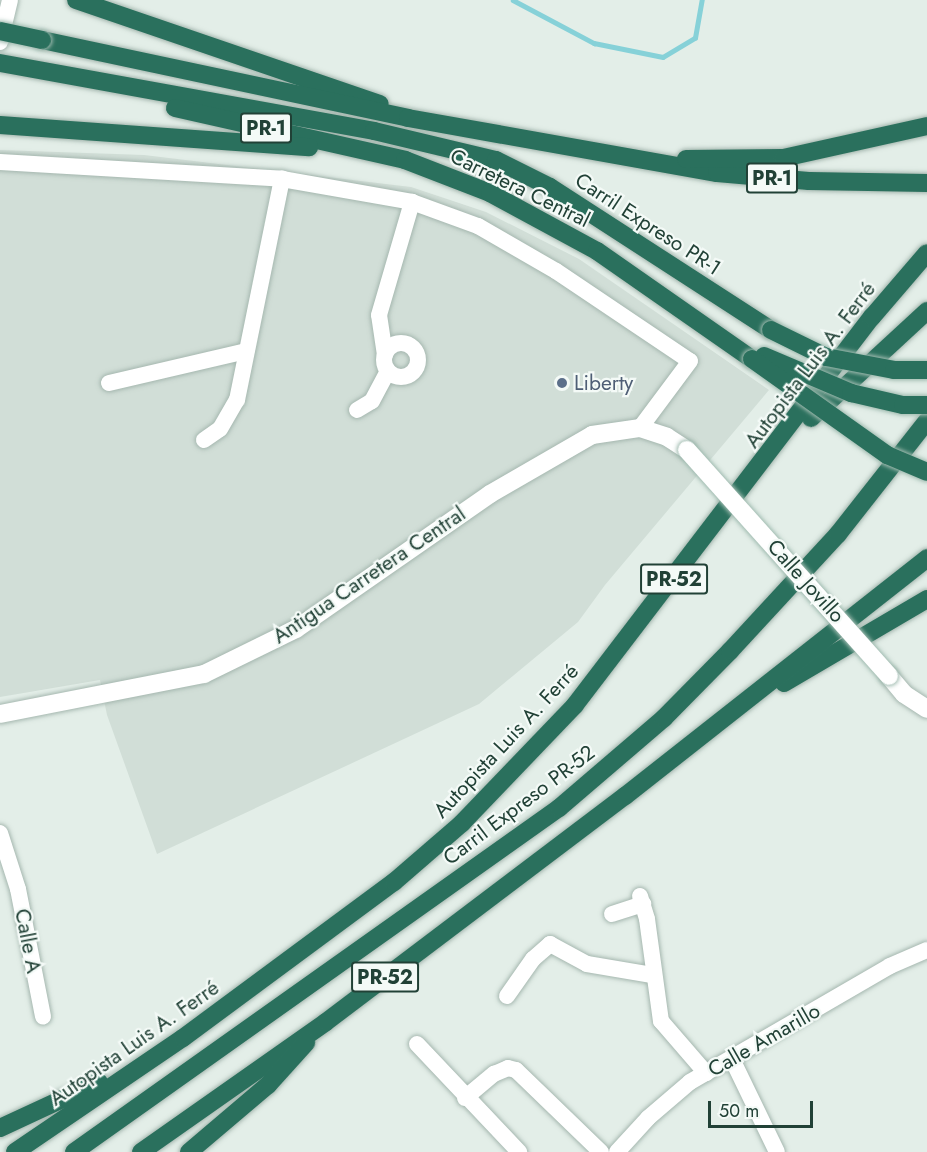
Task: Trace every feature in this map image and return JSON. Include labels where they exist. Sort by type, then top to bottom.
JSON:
[{"type":"highway","points":[[76,0],[358,94],[408,118]]},
{"type":"highway","name":"Carretera Central","points":[[0,31],[408,118],[717,173],[809,181],[927,183]]},
{"type":"highway","points":[[0,52],[40,70]]},
{"type":"highway","points":[[0,63],[40,70]]},
{"type":"highway","name":"Carretera Central","points":[[0,70],[40,70],[376,152],[490,193],[597,251],[715,331],[758,357],[887,455],[927,472]]},
{"type":"highway","name":"Carril Expreso PR-1","points":[[40,70],[337,124],[474,153],[523,171],[771,330],[826,357],[894,370],[927,370]]},
{"type":"highway","points":[[0,124],[376,152]]},
{"type":"highway","points":[[647,159],[783,158],[927,126]]},
{"type":"highway","name":"Autopista Luis A. Ferré","points":[[15,1152],[183,1038],[394,882],[462,823],[575,705],[751,480],[872,317],[927,253]]},
{"type":"highway","points":[[751,480],[826,403],[927,311]]},
{"type":"highway","points":[[758,357],[851,393],[903,405],[927,405]]},
{"type":"highway","name":"Carril Expreso PR-52","points":[[74,1152],[568,801],[664,718],[730,651],[838,534],[927,421]]},
{"type":"highway","name":"PR-52","points":[[141,1152],[326,1022],[723,719],[927,558]]},
{"type":"highway","points":[[723,719],[927,599]]},
{"type":"highway","points":[[189,1152],[268,1085],[326,1022]]},
{"type":"highway","points":[[0,1128],[51,1108],[183,1038]]},
{"type":"street","points":[[0,42],[10,0]]},
{"type":"street","points":[[0,162],[282,179],[412,202],[478,226],[556,271],[690,361],[640,428]]},
{"type":"street","points":[[204,440],[220,429],[237,400],[282,179]]},
{"type":"street","points":[[357,410],[372,401],[387,363],[379,315],[412,202]]},
{"type":"street","points":[[109,383],[246,351]]},
{"type":"street","name":"Antigua Carretera Central","points":[[0,714],[204,674],[296,629],[490,494],[592,435],[640,428],[667,437],[687,450]]},
{"type":"street","name":"Calle Jovillo","points":[[687,450],[904,694],[927,709]]},
{"type":"street","name":"Calle A","points":[[0,833],[18,889],[43,1017]]},
{"type":"street","points":[[612,914],[641,900],[661,1021],[706,1073]]},
{"type":"street","points":[[507,996],[533,959],[550,944],[586,964],[652,975]]},
{"type":"street","name":"Calle Amarillo","points":[[617,1152],[648,1118],[706,1073],[890,966],[927,950]]},
{"type":"street","points":[[417,1044],[465,1098],[519,1152]]},
{"type":"street","points":[[732,1059],[777,1152]]},
{"type":"street","points":[[465,1098],[494,1074],[508,1068],[516,1070],[601,1152]]},
{"type":"shaded area","points":[[0,150],[144,155],[411,187],[486,212],[579,259],[769,390],[605,585],[578,622],[479,704],[157,854],[107,715],[100,680],[0,697]]},
{"type":"waterway","points":[[513,0],[594,43],[663,57],[695,38],[702,0]]},
{"type":"place","name":"Liberty","points":[[562,383]]}]
